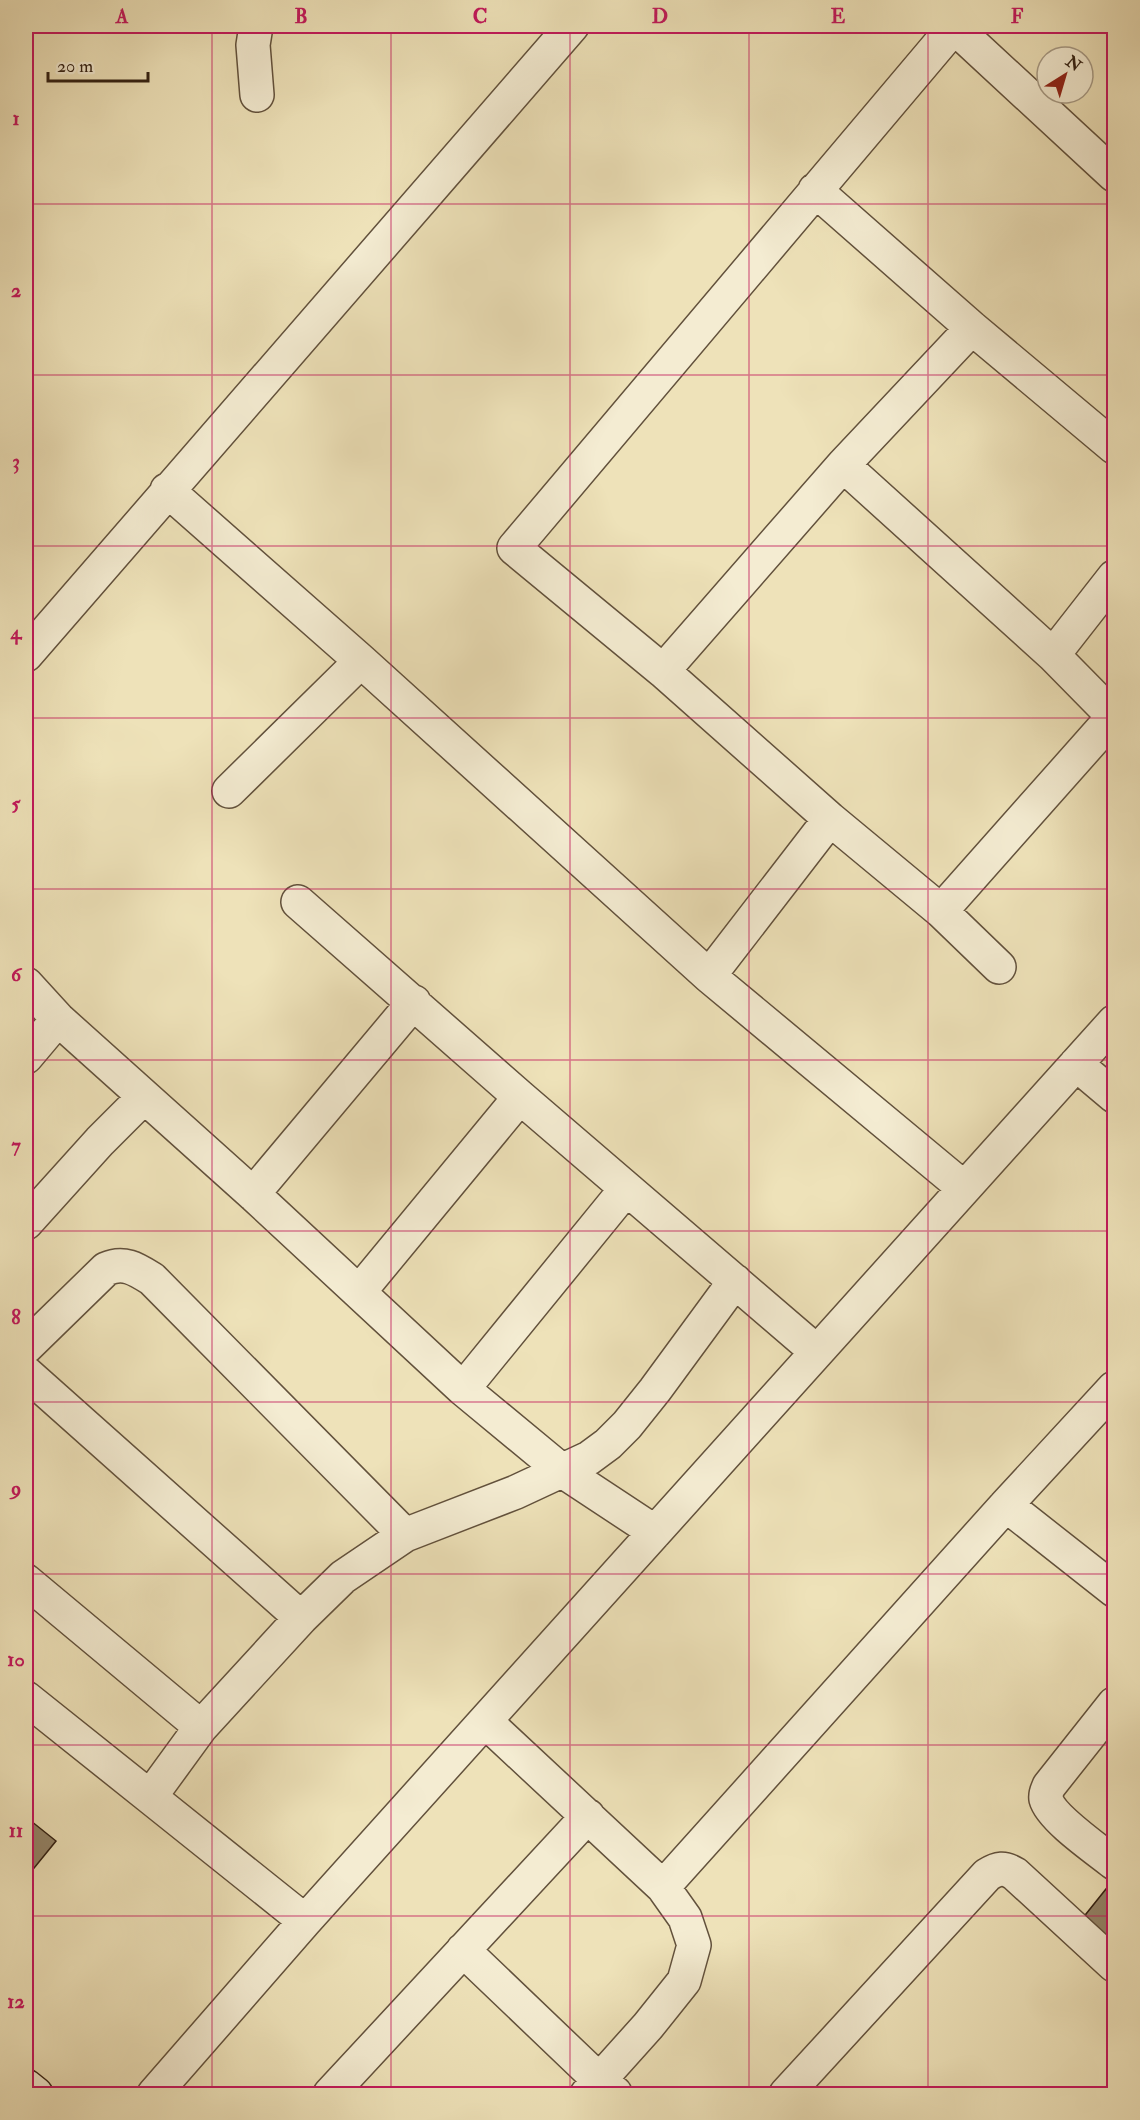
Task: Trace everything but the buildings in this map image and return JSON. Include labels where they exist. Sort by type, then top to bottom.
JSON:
[{"type":"street","points":[[256,26],[253,45],[257,95]]},
{"type":"street","points":[[26,655],[572,26]]},
{"type":"street","points":[[999,967],[941,911],[830,819],[663,671],[514,548],[954,26],[1114,175]]},
{"type":"street","points":[[815,190],[972,328],[1114,447]]},
{"type":"street","points":[[663,671],[843,465],[972,328]]},
{"type":"street","points":[[843,465],[1053,655],[1114,716],[941,911]]},
{"type":"street","points":[[167,490],[361,661],[709,976],[964,1188]]},
{"type":"street","points":[[1053,655],[1114,577]]},
{"type":"street","points":[[229,791],[361,661]]},
{"type":"street","points":[[709,976],[830,819]]},
{"type":"street","points":[[298,902],[626,1189],[817,1352]]},
{"type":"street","points":[[26,984],[58,1019],[253,1194],[463,1389],[561,1470],[655,1532]]},
{"type":"street","points":[[253,1194],[414,1002]]},
{"type":"street","points":[[26,1057],[58,1019]]},
{"type":"street","points":[[154,2094],[305,1921],[1114,1022]]},
{"type":"street","points":[[1076,1064],[1114,1096]]},
{"type":"street","points":[[26,1222],[144,1096]]},
{"type":"street","points":[[359,1292],[520,1097]]},
{"type":"street","points":[[463,1389],[626,1189]]},
{"type":"street","points":[[26,1347],[106,1269],[117,1264],[133,1267],[152,1279],[405,1535]]},
{"type":"street","points":[[150,1797],[201,1727],[301,1618],[343,1577],[405,1535],[494,1501],[589,1458],[627,1425],[735,1281]]},
{"type":"street","points":[[26,1373],[301,1618]]},
{"type":"street","points":[[663,1887],[1114,1388]]},
{"type":"street","points":[[1006,1505],[1114,1590]]},
{"type":"street","points":[[26,1581],[201,1727]]},
{"type":"street","points":[[26,1698],[305,1921]]},
{"type":"street","points":[[1110,1720],[1048,1786],[1046,1794],[1047,1802],[1055,1815],[1114,1863]]},
{"type":"street","points":[[463,1950],[601,2090],[648,2025],[684,1981],[694,1945],[685,1917],[663,1887],[485,1721]]},
{"type":"street","points":[[330,2094],[588,1816]]},
{"type":"street","points":[[786,2094],[987,1875],[997,1868],[1008,1869],[1015,1874],[1114,1965]]},
{"type":"street","points":[[26,2086],[36,2094]]}]
